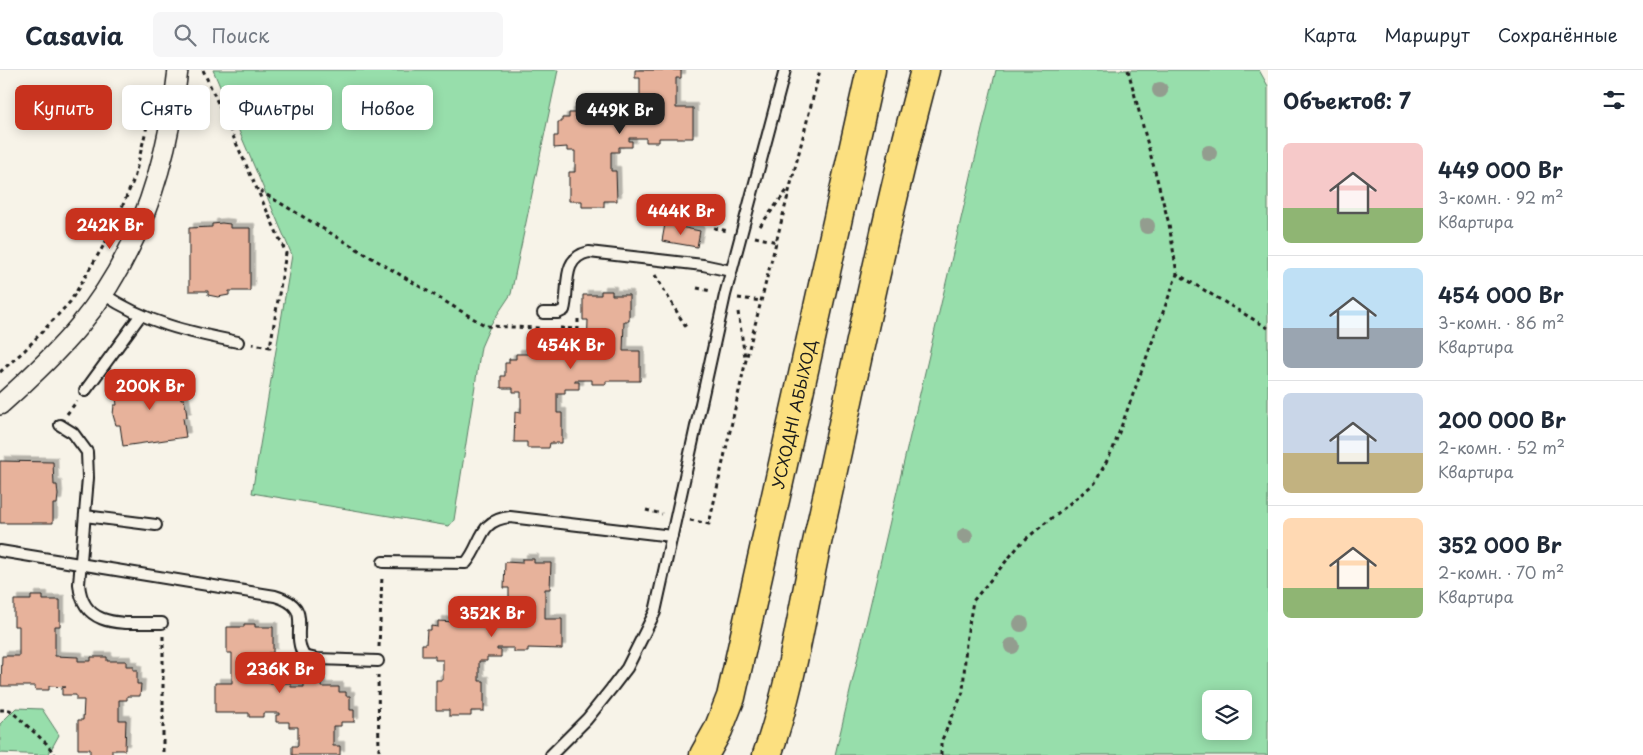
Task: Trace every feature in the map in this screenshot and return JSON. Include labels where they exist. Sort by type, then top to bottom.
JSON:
[{"type":"main road","name":"УСХОДНІ АБЫХОД","points":[[704,755],[718,730],[731,697],[871,70]]},
{"type":"main road","points":[[766,755],[776,728],[792,666],[859,351],[925,70]]},
{"type":"street","points":[[0,405],[80,325],[103,294],[123,262],[151,198],[166,138],[178,70]]},
{"type":"lane","points":[[551,755],[587,719],[611,690],[640,644],[660,596],[731,271],[786,70]]},
{"type":"lane","points":[[543,313],[558,313],[564,310],[569,269],[573,261],[582,253],[589,252],[703,265],[731,271]]},
{"type":"lane","points":[[103,294],[140,316],[181,330],[238,342]]},
{"type":"lane","points":[[85,391],[140,316]]},
{"type":"lane","points":[[60,425],[73,433],[87,452],[88,478],[79,584],[82,600],[86,608],[99,619],[116,622],[162,623]]},
{"type":"lane","points":[[85,516],[156,525]]},
{"type":"lane","points":[[383,562],[466,563],[486,526],[496,518],[672,536]]},
{"type":"lane","points":[[0,551],[283,598],[296,606],[298,611],[300,644],[304,656],[317,659],[378,661]]},
{"type":"path","points":[[204,70],[286,253],[270,347],[238,342]]},
{"type":"path","points":[[689,520],[709,524],[746,360],[820,70]]},
{"type":"path","points":[[941,755],[941,742],[963,692],[966,642],[973,601],[1022,542],[1095,483],[1113,449],[1177,274],[1169,224],[1128,70]]},
{"type":"path","points":[[0,372],[25,350],[70,302],[111,232],[134,179],[146,130]]},
{"type":"path","points":[[776,242],[752,236],[790,187]]},
{"type":"path","points":[[260,192],[486,326],[543,328]]},
{"type":"path","points":[[714,228],[729,231]]},
{"type":"path","points":[[651,268],[686,330]]},
{"type":"path","points":[[1177,274],[1268,328]]},
{"type":"path","points":[[697,288],[712,291]]},
{"type":"path","points":[[746,360],[736,298],[761,301]]},
{"type":"path","points":[[552,328],[578,329],[578,311]]},
{"type":"path","points":[[60,425],[85,391]]},
{"type":"path","points":[[646,510],[663,514]]},
{"type":"path","points":[[379,755],[378,661],[383,562]]},
{"type":"path","points":[[162,623],[163,755]]},
{"type":"path","points":[[0,710],[10,710],[46,743],[55,755]]},
{"type":"green space","points":[[213,70],[558,70],[511,294],[491,324],[481,347],[454,520],[449,526],[252,493],[292,255],[239,130],[332,130],[332,85],[220,86]]},
{"type":"green space","points":[[996,70],[1259,70],[1268,86],[1268,755],[835,755]]},
{"type":"green space","points":[[16,708],[42,709],[59,735],[48,755],[0,753],[0,724]]},
{"type":"building","points":[[635,70],[681,70],[681,78],[676,78],[676,108],[693,108],[693,138],[659,138],[659,142],[646,142],[646,138],[629,138],[629,141],[632,141],[632,147],[619,147],[619,152],[611,152],[611,171],[616,171],[617,201],[604,201],[604,207],[582,207],[582,201],[569,201],[569,172],[575,172],[575,151],[567,151],[567,147],[554,148],[554,136],[558,136],[558,122],[562,122],[562,118],[569,118],[569,113],[587,113],[587,109],[604,109],[604,112],[617,112],[617,108],[640,108],[640,78],[635,78]]},
{"type":"building","points":[[212,224],[230,224],[230,228],[250,228],[250,291],[229,291],[229,295],[218,297],[208,295],[208,291],[189,291],[189,228],[212,227]]},
{"type":"building","points":[[665,224],[700,231],[697,247],[662,241]]},
{"type":"building","points":[[601,291],[612,291],[612,295],[629,295],[629,321],[624,321],[623,351],[640,351],[640,381],[606,381],[606,384],[592,384],[592,380],[575,380],[575,382],[579,382],[579,389],[565,389],[565,393],[557,393],[557,413],[562,413],[562,443],[550,443],[549,448],[527,448],[527,442],[514,442],[515,412],[521,413],[521,392],[513,392],[513,388],[501,388],[501,376],[505,376],[505,363],[509,363],[509,359],[516,359],[516,354],[534,354],[534,350],[551,350],[551,354],[564,354],[564,350],[587,350],[588,320],[583,320],[583,295],[601,295]]},
{"type":"building","points":[[177,376],[181,399],[184,399],[186,409],[187,417],[183,418],[186,437],[123,446],[120,425],[116,425],[113,415],[114,405],[117,405],[114,385]]},
{"type":"building","points":[[0,461],[53,462],[54,485],[57,485],[58,495],[57,504],[53,504],[53,523],[0,523]]},
{"type":"building","points":[[522,559],[534,559],[534,563],[551,563],[550,589],[545,589],[545,619],[562,619],[562,649],[528,648],[528,652],[514,652],[514,648],[497,648],[497,650],[501,650],[501,657],[487,657],[487,661],[479,661],[479,681],[484,681],[484,711],[471,711],[471,716],[449,716],[449,710],[436,710],[436,680],[443,680],[443,660],[435,660],[435,656],[422,656],[422,644],[426,644],[427,630],[431,630],[431,626],[438,627],[438,621],[456,622],[456,618],[473,618],[473,622],[486,622],[486,618],[509,618],[509,588],[504,588],[505,562],[522,563]]},
{"type":"building","points":[[31,596],[43,596],[43,600],[60,600],[60,626],[55,626],[55,656],[78,657],[78,661],[91,661],[91,657],[107,657],[107,661],[126,661],[126,666],[133,666],[133,670],[137,670],[137,684],[141,684],[140,696],[127,696],[127,700],[119,700],[119,720],[126,720],[125,750],[112,750],[112,755],[90,755],[90,749],[78,749],[78,720],[83,720],[84,700],[76,700],[76,695],[62,695],[62,688],[66,687],[49,686],[49,690],[35,690],[35,686],[1,686],[2,656],[19,656],[19,626],[14,626],[14,600],[31,600]]},
{"type":"building","points":[[244,624],[255,624],[255,627],[273,627],[273,653],[268,653],[268,683],[291,683],[291,687],[304,687],[304,683],[321,684],[321,687],[339,687],[339,692],[346,692],[346,696],[350,696],[350,710],[354,710],[354,722],[341,722],[341,726],[333,726],[333,746],[340,746],[340,755],[292,755],[292,746],[298,746],[298,727],[289,727],[289,722],[276,722],[276,715],[280,715],[280,713],[263,713],[263,717],[249,717],[249,713],[215,713],[215,683],[232,683],[232,653],[227,653],[227,627],[244,627]]}]
